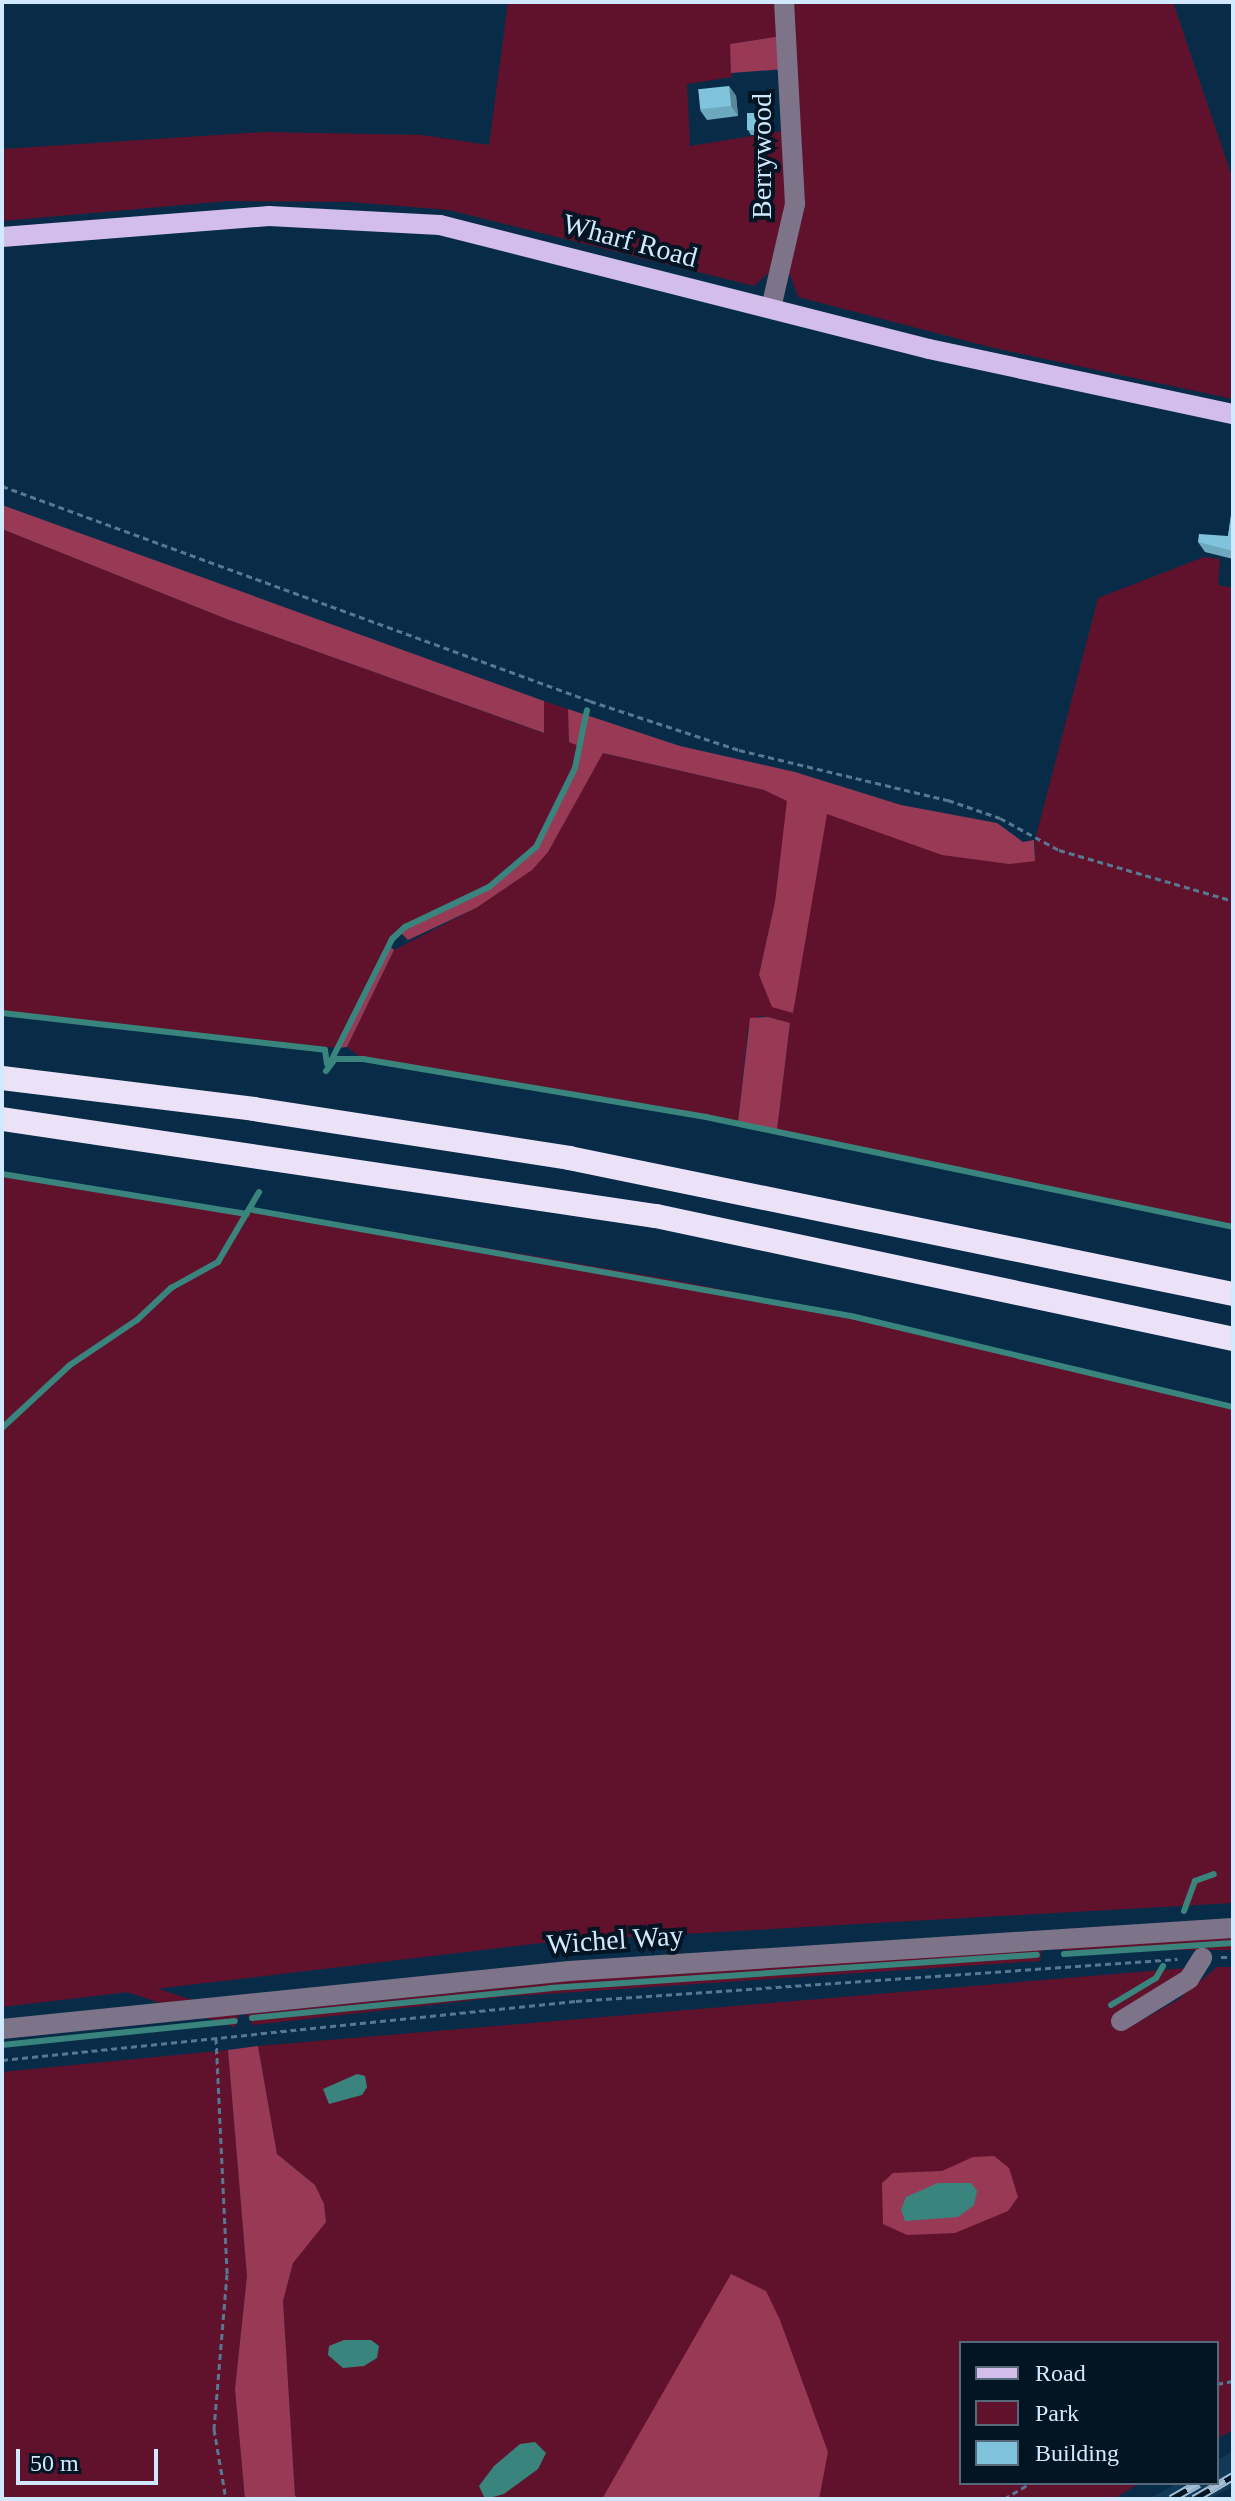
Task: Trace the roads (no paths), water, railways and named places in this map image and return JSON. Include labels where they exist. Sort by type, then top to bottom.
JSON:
[{"type":"highway","points":[[2,1078],[254,1109],[569,1158],[1233,1294]]},
{"type":"highway","points":[[2,1119],[656,1216],[1233,1339]]},
{"type":"main road","name":"Wharf Road","points":[[2,237],[269,216],[411,221],[541,247],[771,308],[1128,395],[1233,414]]},
{"type":"street","name":"Berrywood","points":[[771,308],[795,204],[784,2]]},
{"type":"street","name":"Wichel Way","points":[[2,2029],[554,1972],[1233,1928]]},
{"type":"street","points":[[1121,2021],[1189,1979],[1202,1958]]},
{"type":"waterway","points":[[331,1061],[392,939],[405,927],[489,887],[536,847],[575,768],[587,710]]},
{"type":"waterway","points":[[2,1013],[325,1050],[327,1064]]},
{"type":"waterway","points":[[326,1071],[335,1059],[363,1059],[706,1117],[1233,1227]]},
{"type":"waterway","points":[[2,1174],[247,1214]]},
{"type":"waterway","points":[[2,1428],[70,1365],[137,1320],[171,1288],[218,1262],[259,1192]]},
{"type":"waterway","points":[[253,1210],[851,1316],[1233,1407]]},
{"type":"waterway","points":[[1184,1911],[1195,1881],[1214,1874]]},
{"type":"waterway","points":[[1064,1954],[1233,1943]]},
{"type":"waterway","points":[[252,2018],[550,1988],[1037,1955]]},
{"type":"waterway","points":[[1111,2005],[1156,1978],[1163,1966]]},
{"type":"waterway","points":[[2,2045],[235,2021]]},
{"type":"railway","points":[[1219,2484],[1233,2476]]},
{"type":"railway","points":[[1171,2499],[1196,2485]]},
{"type":"railway","points":[[1194,2499],[1218,2485]]}]
